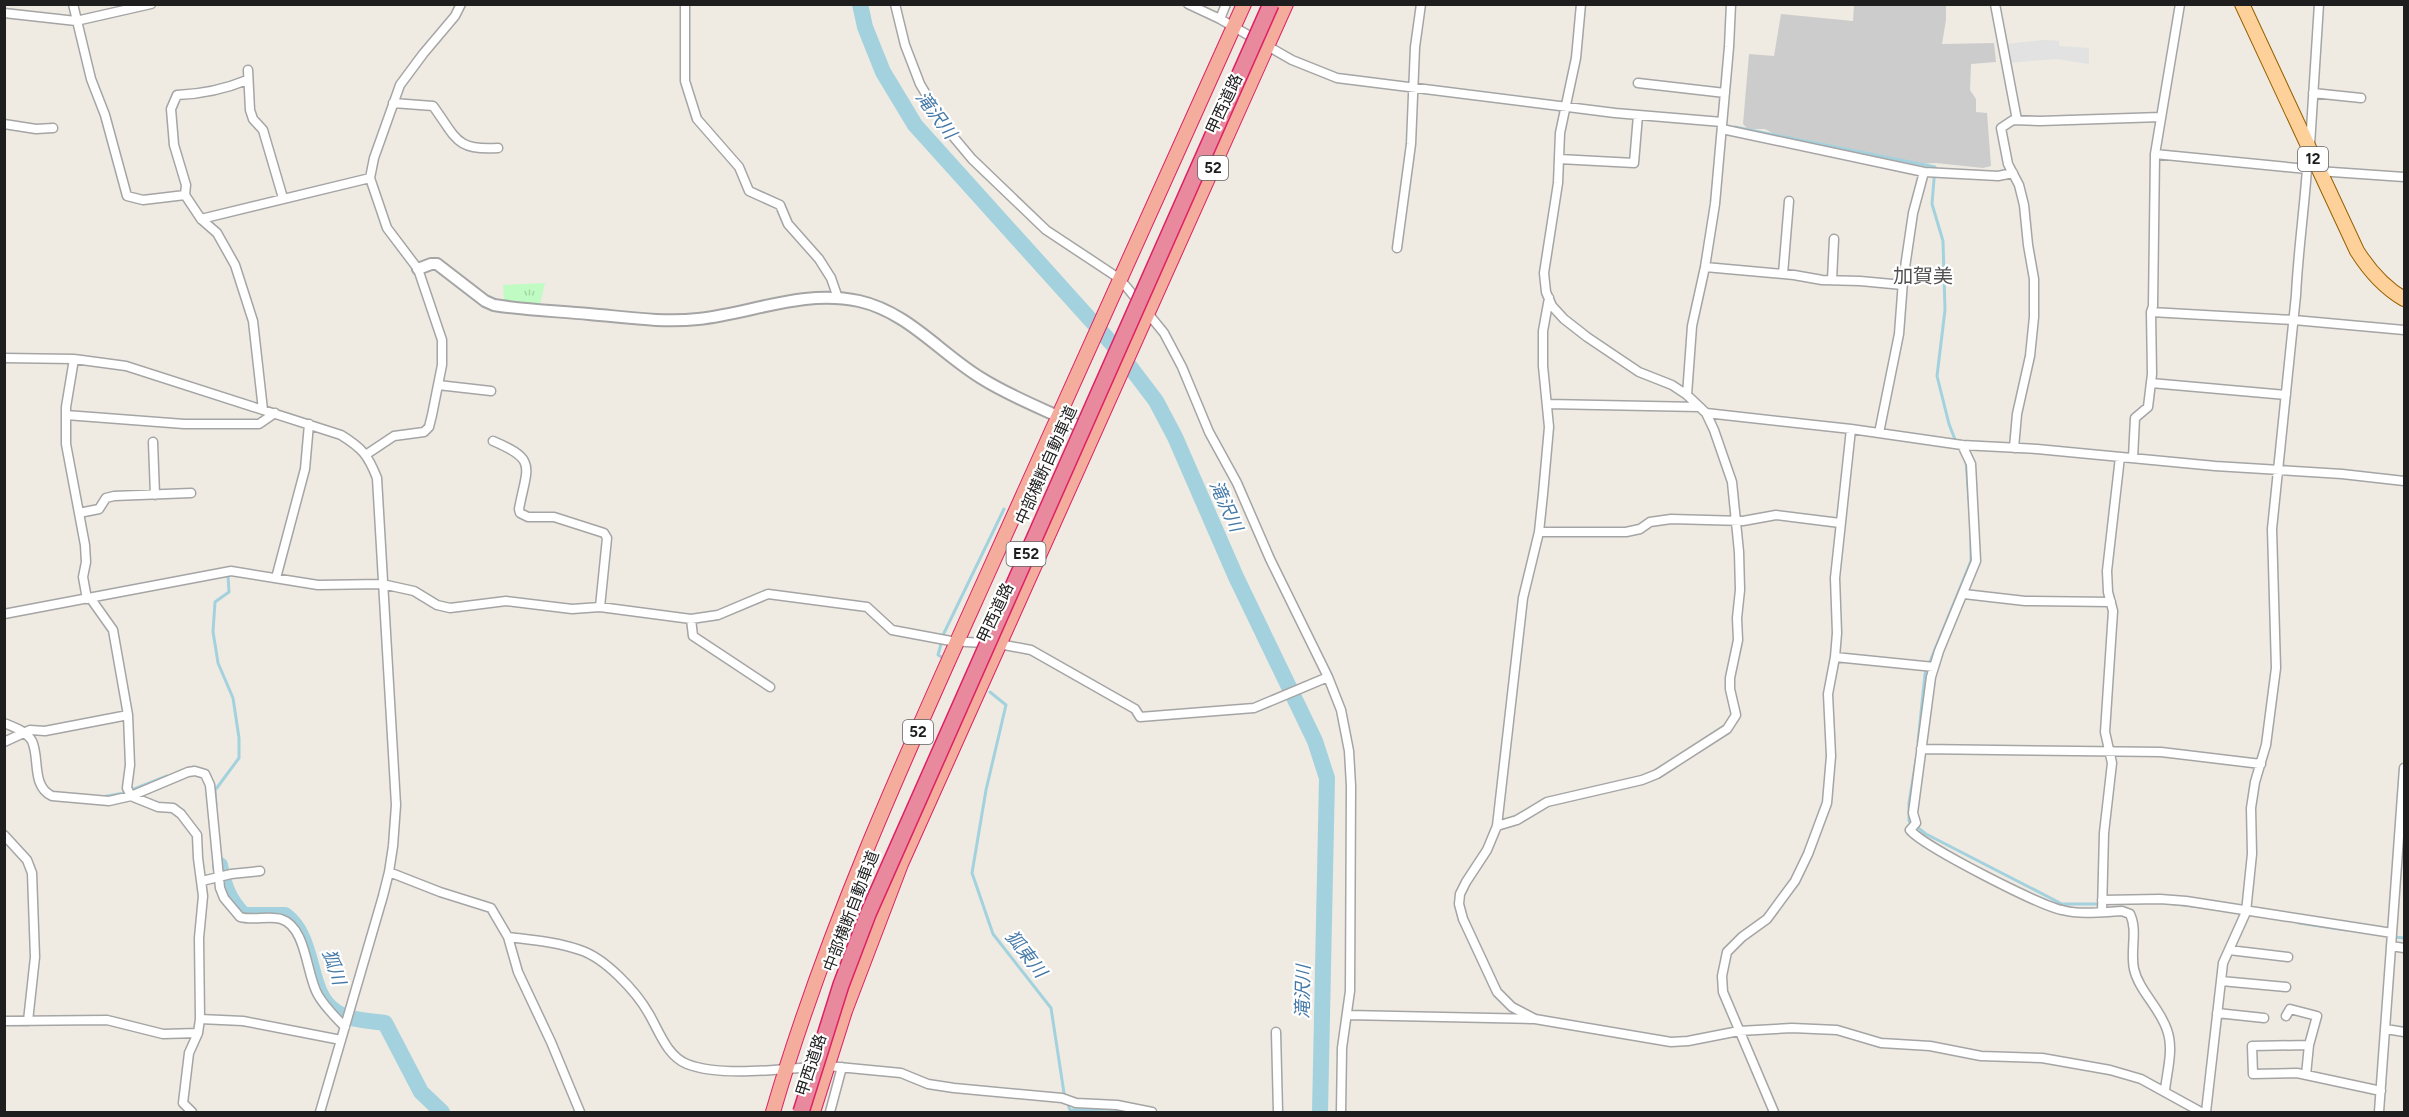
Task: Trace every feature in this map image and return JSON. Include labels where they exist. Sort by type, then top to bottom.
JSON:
[{"type":"highway","name":"甲西道路","points":[[773,1113],[786,1068],[837,920],[955,641],[1244,4]]},
{"type":"highway","name":"中部横断自動車道","points":[[801,1113],[842,985],[885,872],[1271,4]]},
{"type":"highway","name":"甲西道路","points":[[813,1113],[866,954],[901,864],[1286,4]]},
{"type":"main road","name":"12","points":[[2242,4],[2312,163],[2357,251],[2382,282],[2404,299]]},
{"type":"street","points":[[73,4],[127,196],[143,200],[184,195]]},
{"type":"street","points":[[4,13],[76,21],[124,8],[151,4]]},
{"type":"street","points":[[367,454],[394,436],[424,432],[429,427],[438,385],[442,365],[442,340],[418,269],[387,228],[370,178],[374,158],[393,103],[408,74],[455,16],[461,4]]},
{"type":"street","points":[[685,4],[685,81],[697,118],[739,167],[749,191],[780,206],[788,224],[819,259],[831,278],[838,298]]},
{"type":"street","points":[[895,4],[905,45],[920,84],[946,128],[972,159],[1046,230],[1120,279],[1164,333],[1182,367],[1209,432],[1237,483],[1270,559],[1328,676],[1341,711],[1345,730],[1351,786],[1350,991],[1341,1068],[1341,1113]]},
{"type":"street","points":[[1188,4],[1220,19],[1292,60],[1337,78],[1722,125],[1931,172],[1998,176],[2013,173]]},
{"type":"street","points":[[1220,19],[1226,4]]},
{"type":"street","points":[[1397,248],[1411,144],[1415,47],[1420,4]]},
{"type":"street","points":[[1497,826],[1517,820],[1547,802],[1642,780],[1657,774],[1731,724],[1736,715],[1730,678],[1737,650],[1740,590],[1736,520],[1732,482],[1714,430],[1702,410],[1687,395],[1672,385],[1639,372],[1587,338],[1564,319],[1552,306],[1549,298],[1544,273],[1558,183],[1560,133],[1576,58],[1581,4]]},
{"type":"street","points":[[1687,395],[1692,326],[1705,267],[1715,204],[1731,4]]},
{"type":"street","points":[[1995,4],[2017,120]]},
{"type":"street","points":[[2133,458],[2135,418],[2148,407],[2151,383],[2155,154],[2180,4]]},
{"type":"street","points":[[2206,1113],[2223,963],[2245,914],[2252,854],[2251,808],[2255,782],[2261,764],[2276,668],[2271,556],[2278,470],[2312,163],[2313,93],[2319,4]]},
{"type":"street","points":[[248,70],[250,110],[253,119],[263,130],[283,198]]},
{"type":"street","points":[[247,80],[227,89],[207,94],[177,95],[171,109],[174,145],[186,185],[184,195],[201,219],[222,239],[236,265],[242,284],[253,321],[263,410]]},
{"type":"street","points":[[1638,83],[1725,93]]},
{"type":"street","points":[[2313,93],[2361,98]]},
{"type":"street","points":[[393,103],[433,106],[458,141],[476,150],[498,148]]},
{"type":"street","points":[[1559,159],[1634,162],[1638,115]]},
{"type":"street","points":[[2014,447],[2017,414],[2030,356],[2034,316],[2034,279],[2024,205],[2019,185],[2008,165],[2001,128],[2008,121],[2017,120],[2161,117]]},
{"type":"street","points":[[4,124],[36,129],[52,128]]},
{"type":"street","points":[[2155,154],[2312,163],[2404,177]]},
{"type":"street","points":[[1879,433],[1899,334],[1913,213],[1931,172]]},
{"type":"street","points":[[201,219],[370,178]]},
{"type":"street","points":[[1782,274],[1790,201]]},
{"type":"street","points":[[1832,280],[1834,239]]},
{"type":"street","points":[[418,269],[437,264],[485,301],[494,305],[654,320],[723,316],[805,297],[838,298],[861,302],[894,315],[911,325],[963,367],[984,380],[1094,434]]},
{"type":"street","points":[[1705,267],[1903,285]]},
{"type":"street","points":[[1535,1019],[1512,1007],[1497,992],[1463,919],[1459,904],[1460,894],[1492,839],[1497,826],[1523,598],[1539,532],[1549,427],[1543,366],[1546,308],[1549,298]]},
{"type":"street","points":[[2151,312],[2404,330]]},
{"type":"street","points":[[4,358],[74,359],[126,366],[341,435],[367,454],[377,478],[396,805],[389,872],[320,1113]]},
{"type":"street","points":[[74,359],[66,416],[66,444],[85,545],[86,562],[83,577],[89,599],[113,630],[128,715],[130,793]]},
{"type":"street","points":[[2151,383],[2286,394]]},
{"type":"street","points":[[438,385],[491,391]]},
{"type":"street","points":[[1547,404],[1702,410],[1958,444],[2343,474],[2404,481]]},
{"type":"street","points":[[66,416],[184,424],[259,424],[274,413]]},
{"type":"street","points":[[276,578],[305,469],[309,424]]},
{"type":"street","points":[[1773,1113],[1723,992],[1723,963],[1734,945],[1767,919],[1795,881],[1820,825],[1830,782],[1828,694],[1835,657],[1835,578],[1851,429]]},
{"type":"street","points":[[493,441],[516,451],[524,458],[527,466],[520,513],[528,517],[555,517],[604,533],[607,538],[600,607]]},
{"type":"street","points":[[153,442],[155,495]]},
{"type":"street","points":[[1958,444],[1971,464],[1977,552],[1974,570],[1930,666],[1912,833],[2044,905],[2063,911],[2160,899],[2205,904],[2245,914],[2392,939],[2404,948]]},
{"type":"street","points":[[2102,906],[2104,833],[2112,763],[2105,732],[2113,611],[2108,592],[2107,571],[2120,457]]},
{"type":"street","points":[[79,513],[99,508],[106,498],[191,493]]},
{"type":"street","points":[[1539,532],[1626,532],[1641,529],[1650,522],[1665,519],[1736,520],[1776,515],[1840,523]]},
{"type":"street","points":[[4,614],[231,572],[318,585],[382,584],[414,591],[437,605],[450,608],[506,601],[572,609],[600,607],[692,619],[718,615],[768,594],[776,594],[867,607],[892,630],[933,638],[999,644],[1031,650],[1135,709],[1140,717],[1254,708],[1328,676]]},
{"type":"street","points":[[1964,594],[2025,601],[2111,602]]},
{"type":"street","points":[[692,619],[693,636],[770,687]]},
{"type":"street","points":[[1835,657],[1930,666]]},
{"type":"street","points":[[4,723],[26,731],[45,731],[128,715]]},
{"type":"street","points":[[26,731],[32,741],[39,783],[46,794],[52,796],[109,801],[189,772],[205,774],[210,785],[219,876],[224,898],[240,917],[282,920],[297,932],[316,993],[345,1027]]},
{"type":"street","points":[[4,742],[26,731]]},
{"type":"street","points":[[1921,750],[2161,752],[2261,764]]},
{"type":"street","points":[[2379,1113],[2404,768]]},
{"type":"street","points":[[130,793],[158,807],[173,808],[181,814],[197,835],[204,896],[199,938],[200,1019],[198,1032],[189,1053],[183,1103],[192,1113]]},
{"type":"street","points":[[4,835],[27,860],[32,873],[34,957],[28,1021]]},
{"type":"street","points":[[201,881],[219,876],[260,871]]},
{"type":"street","points":[[389,872],[440,892],[491,908],[508,937],[518,972],[551,1042],[580,1113]]},
{"type":"street","points":[[2102,906],[2122,910],[2130,914],[2133,920],[2134,970],[2167,1028],[2170,1052],[2164,1090]]},
{"type":"street","points":[[508,937],[551,943],[582,951],[602,964],[630,986],[649,1012],[669,1049],[677,1059],[686,1064],[739,1071],[842,1067],[901,1074],[928,1083],[954,1088],[1062,1098],[1076,1103],[1117,1105],[1152,1113]]},
{"type":"street","points":[[2229,950],[2288,957]]},
{"type":"street","points":[[2221,981],[2286,987]]},
{"type":"street","points":[[2286,1016],[2290,1009],[2317,1016],[2309,1045],[2306,1075]]},
{"type":"street","points":[[2217,1013],[2264,1017]]},
{"type":"street","points":[[1347,1015],[1535,1019],[1671,1042],[1738,1031],[1792,1028],[1837,1030],[1881,1043],[1929,1046],[1981,1056],[2042,1058],[2071,1062],[2141,1078],[2201,1113]]},
{"type":"street","points":[[200,1019],[243,1021],[341,1040]]},
{"type":"street","points":[[4,1021],[106,1020],[163,1034],[198,1032]]},
{"type":"street","points":[[2386,1029],[2404,1032]]},
{"type":"street","points":[[1276,1032],[1278,1113]]},
{"type":"street","points":[[2309,1045],[2252,1046],[2253,1074],[2284,1072],[2381,1091]]},
{"type":"street","points":[[830,1113],[842,1067]]},
{"type":"shaded area","points":[[1854,5],[1946,5],[1942,44],[1994,43],[1996,62],[1971,64],[1970,90],[1976,99],[1976,112],[1987,113],[1991,166],[1983,168],[1936,163],[1919,164],[1776,135],[1765,129],[1748,129],[1743,124],[1749,54],[1774,56],[1781,14],[1853,21]]},
{"type":"shaded area","points":[[2044,40],[2059,41],[2059,46],[2089,48],[2089,64],[2056,59],[2009,63],[2006,44]]},
{"type":"green space","points":[[545,283],[540,304],[504,300],[503,285]]},
{"type":"waterway","name":"滝沢川","points":[[860,4],[865,27],[883,72],[915,125],[1115,347],[1156,401],[1175,437],[1236,577],[1315,741],[1327,778],[1320,1112]]},
{"type":"waterway","points":[[1735,127],[1935,167],[1932,204],[1943,241],[1945,310],[1937,376],[1956,442]]},
{"type":"waterway","points":[[1966,461],[1969,500]]},
{"type":"waterway","name":"狐東川","points":[[943,658],[938,655],[944,633],[1004,509]]},
{"type":"waterway","points":[[1918,742],[1925,674],[1971,561],[1971,536]]},
{"type":"waterway","points":[[216,789],[239,758],[239,738],[233,698],[218,663],[213,632],[215,602],[229,592],[228,575]]},
{"type":"waterway","name":"狐東川","points":[[990,692],[1006,705],[986,790],[972,873],[993,934],[1051,1008],[1064,1093],[1070,1110],[1112,1109],[1128,1112]]},
{"type":"waterway","points":[[1916,760],[1909,803],[1909,821],[1926,834],[2062,904],[2102,904]]},
{"type":"waterway","points":[[193,767],[206,771]]},
{"type":"waterway","points":[[102,797],[124,793],[167,776]]},
{"type":"waterway","points":[[210,776],[215,790],[216,805]]},
{"type":"waterway","name":"狐川","points":[[220,865],[228,892],[234,904],[244,915],[285,915],[295,925],[302,937],[319,991],[335,1011],[359,1020],[385,1023],[421,1092],[442,1112]]},
{"type":"waterway","points":[[2174,904],[2201,907]]},
{"type":"waterway","points":[[2299,923],[2346,930]]},
{"type":"waterway","points":[[2394,937],[2404,938]]},
{"type":"district","name":"加賀美","points":[[1923,276]]}]
